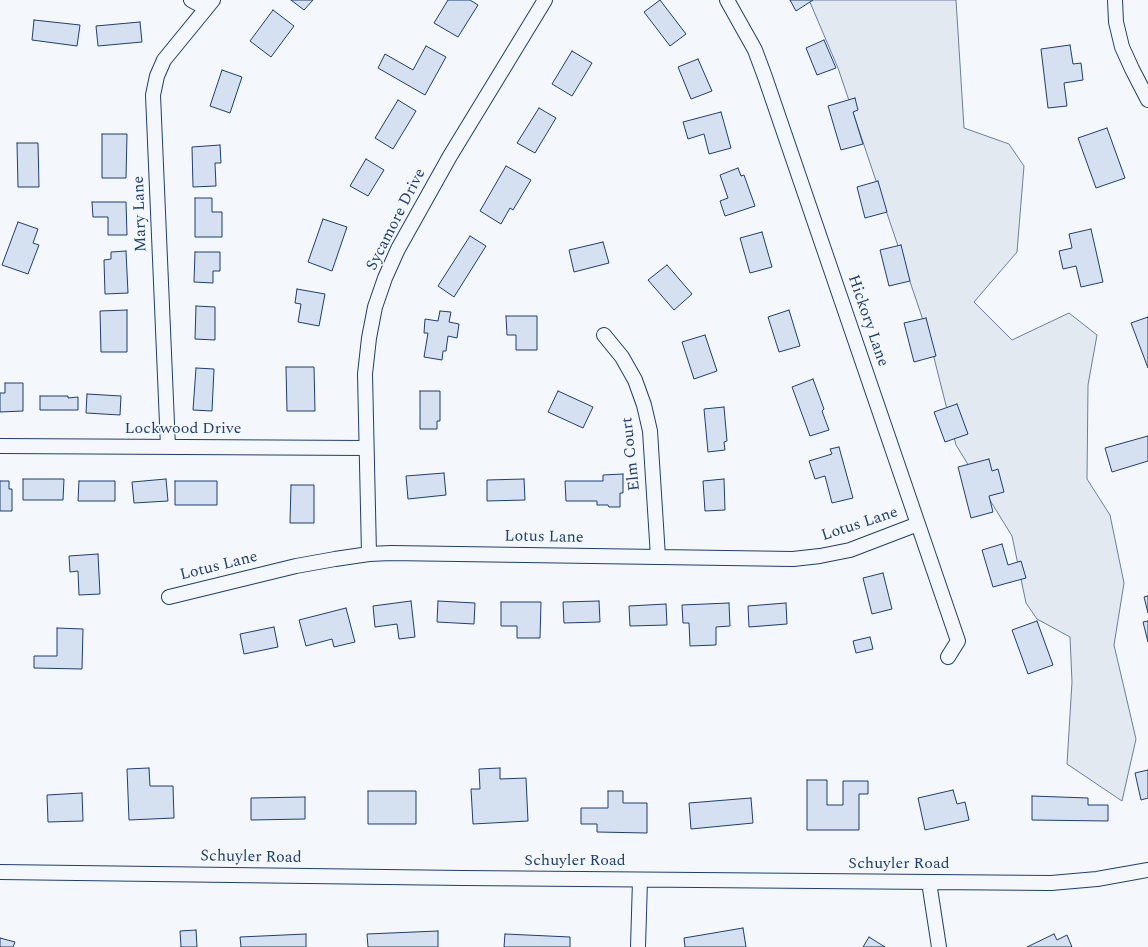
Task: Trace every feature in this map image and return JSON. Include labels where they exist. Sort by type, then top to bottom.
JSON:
[{"type":"street","points":[[191,0],[210,4]]},
{"type":"street","name":"Sycamore Drive","points":[[369,554],[365,374],[369,338],[375,307],[385,278],[398,250],[450,156],[545,0]]},
{"type":"street","name":"Hickory Lane","points":[[727,0],[755,50],[958,641],[948,657]]},
{"type":"street","points":[[1114,0],[1116,22],[1122,47],[1148,100]]},
{"type":"street","name":"Mary Lane","points":[[168,447],[153,95],[157,76],[164,60],[210,4]]},
{"type":"street","name":"Elm Court","points":[[604,335],[622,357],[635,380],[644,405],[650,431],[658,557]]},
{"type":"street","name":"Lockwood Drive","points":[[0,446],[366,448]]},
{"type":"street","name":"Lotus Lane","points":[[169,597],[296,566],[369,554],[390,553],[793,559],[820,556],[850,550],[918,524]]},
{"type":"street","name":"Schuyler Road","points":[[0,872],[640,880],[1051,883],[1097,879],[1148,870]]},
{"type":"street","points":[[638,947],[640,880]]},
{"type":"street","points":[[929,882],[939,947]]},
{"type":"shaded area","points":[[809,0],[956,0],[964,128],[1009,144],[1024,166],[1017,252],[974,302],[1012,340],[1069,313],[1097,335],[1088,385],[1087,479],[1110,515],[1124,583],[1114,645],[1136,739],[1122,801],[1067,764],[1072,682],[1070,637],[1037,619],[1026,603],[1012,536],[956,445],[929,338],[838,68]]},
{"type":"building","points":[[291,0],[313,0],[304,10]]},
{"type":"building","points":[[448,0],[470,0],[478,5],[458,37],[434,23]]},
{"type":"building","points":[[660,0],[686,34],[670,46],[644,12]]},
{"type":"building","points":[[790,0],[813,0],[796,11]]},
{"type":"building","points":[[273,10],[294,26],[271,57],[250,41]]},
{"type":"building","points":[[34,20],[80,25],[77,46],[32,40]]},
{"type":"building","points":[[140,22],[142,42],[98,46],[96,26]]},
{"type":"building","points":[[824,40],[836,68],[817,75],[806,48]]},
{"type":"building","points":[[1070,45],[1073,64],[1081,63],[1083,80],[1064,83],[1067,106],[1048,108],[1041,49]]},
{"type":"building","points":[[426,46],[446,57],[425,95],[378,68],[385,54],[413,70]]},
{"type":"building","points":[[572,51],[592,63],[572,96],[552,84]]},
{"type":"building","points":[[698,59],[712,91],[691,99],[678,67]]},
{"type":"building","points":[[222,70],[242,77],[230,113],[210,106]]},
{"type":"building","points":[[855,98],[858,110],[853,112],[863,144],[841,150],[828,106]]},
{"type":"building","points":[[398,100],[416,111],[393,149],[375,138]]},
{"type":"building","points":[[539,108],[556,118],[535,153],[517,143]]},
{"type":"building","points":[[721,112],[731,148],[709,154],[704,134],[688,139],[683,122]]},
{"type":"building","points":[[1107,128],[1125,178],[1096,188],[1078,138]]},
{"type":"building","points":[[102,134],[127,134],[126,178],[102,178]]},
{"type":"building","points":[[17,143],[38,143],[39,187],[18,187]]},
{"type":"building","points":[[220,145],[221,163],[215,163],[216,186],[193,187],[192,147]]},
{"type":"building","points":[[366,159],[384,170],[368,196],[350,186]]},
{"type":"building","points":[[506,166],[531,180],[513,210],[510,208],[501,224],[480,211]]},
{"type":"building","points":[[738,168],[741,176],[744,175],[755,206],[725,216],[720,201],[728,198],[720,175]]},
{"type":"building","points":[[878,181],[887,212],[865,218],[857,187]]},
{"type":"building","points":[[195,198],[212,198],[212,212],[222,212],[222,237],[195,237]]},
{"type":"building","points":[[92,202],[126,202],[127,235],[108,235],[108,217],[93,217]]},
{"type":"building","points":[[323,219],[347,227],[332,271],[308,262]]},
{"type":"building","points":[[18,222],[38,229],[33,243],[39,245],[28,274],[2,265]]},
{"type":"building","points":[[1091,229],[1103,282],[1081,287],[1076,266],[1063,269],[1059,251],[1072,248],[1069,234]]},
{"type":"building","points":[[762,232],[772,267],[750,273],[740,238]]},
{"type":"building","points":[[470,236],[486,246],[454,297],[438,286]]},
{"type":"building","points":[[603,242],[609,263],[574,272],[569,250]]},
{"type":"building","points":[[901,245],[910,281],[889,286],[880,250]]},
{"type":"building","points":[[126,251],[128,293],[105,294],[104,260],[111,259],[111,252]]},
{"type":"building","points":[[195,252],[220,252],[220,271],[213,271],[213,283],[194,282]]},
{"type":"building","points":[[667,265],[692,294],[674,310],[648,280]]},
{"type":"building","points":[[297,289],[325,294],[319,326],[298,322],[301,304],[295,303]]},
{"type":"building","points":[[196,306],[215,307],[215,340],[195,339]]},
{"type":"building","points":[[127,310],[127,352],[101,352],[100,311]]},
{"type":"building","points":[[789,310],[800,346],[779,352],[768,317]]},
{"type":"building","points":[[440,311],[451,312],[449,322],[459,324],[457,338],[448,336],[446,351],[443,351],[442,360],[424,357],[428,333],[424,333],[425,319],[438,321]]},
{"type":"building","points":[[506,316],[537,316],[537,350],[516,350],[516,335],[507,335]]},
{"type":"building","points":[[1148,317],[1148,368],[1131,323]]},
{"type":"building","points":[[926,318],[936,356],[914,362],[904,323]]},
{"type":"building","points":[[705,335],[717,371],[694,379],[682,342]]},
{"type":"building","points":[[286,367],[314,367],[315,411],[287,411]]},
{"type":"building","points":[[196,368],[214,369],[212,411],[193,410]]},
{"type":"building","points":[[813,379],[824,409],[822,411],[829,430],[810,436],[792,387]]},
{"type":"building","points":[[5,383],[23,383],[23,411],[0,412],[0,393],[5,393]]},
{"type":"building","points":[[420,391],[440,391],[440,421],[437,421],[437,429],[420,429]]},
{"type":"building","points":[[558,391],[593,407],[583,428],[548,412]]},
{"type":"building","points":[[87,394],[121,396],[120,415],[86,413]]},
{"type":"building","points":[[40,396],[68,396],[68,398],[78,397],[78,410],[40,410]]},
{"type":"building","points":[[957,404],[968,434],[945,442],[934,412]]},
{"type":"building","points":[[724,407],[727,441],[724,442],[725,450],[708,452],[704,409]]},
{"type":"building","points":[[1148,436],[1148,461],[1112,472],[1105,448]]},
{"type":"building","points":[[839,447],[853,498],[832,503],[825,476],[815,479],[809,461],[832,454],[830,449]]},
{"type":"building","points":[[989,459],[992,471],[998,469],[1004,492],[989,496],[993,512],[971,518],[958,467]]},
{"type":"building","points":[[444,473],[446,495],[408,499],[406,476]]},
{"type":"building","points":[[623,474],[623,493],[620,493],[620,507],[597,505],[597,501],[566,501],[565,481],[603,481],[603,475]]},
{"type":"building","points":[[23,479],[64,479],[63,500],[23,500]]},
{"type":"building","points":[[166,479],[168,501],[134,503],[132,482]]},
{"type":"building","points":[[524,479],[525,500],[487,501],[487,480]]},
{"type":"building","points":[[724,479],[725,510],[705,511],[703,481]]},
{"type":"building","points":[[0,481],[9,481],[9,489],[12,489],[12,511],[0,511]]},
{"type":"building","points":[[79,481],[115,481],[115,501],[78,501]]},
{"type":"building","points":[[175,481],[217,481],[217,505],[175,505]]},
{"type":"building","points":[[291,485],[314,485],[314,523],[290,523]]},
{"type":"building","points":[[1002,544],[1008,565],[1021,561],[1026,578],[993,587],[982,550]]},
{"type":"building","points":[[98,554],[100,594],[79,595],[78,571],[70,572],[69,556]]},
{"type":"building","points":[[883,573],[892,609],[872,614],[863,578]]},
{"type":"building","points":[[1148,596],[1148,613],[1144,597]]},
{"type":"building","points":[[411,601],[415,637],[399,639],[397,624],[375,627],[373,606]]},
{"type":"building","points":[[438,601],[475,603],[474,624],[437,622]]},
{"type":"building","points":[[599,601],[600,622],[564,623],[563,602]]},
{"type":"building","points":[[501,602],[541,602],[540,638],[517,638],[517,626],[501,626]]},
{"type":"building","points":[[729,603],[730,626],[716,627],[716,645],[690,646],[689,623],[683,623],[682,605]]},
{"type":"building","points":[[786,603],[787,624],[749,627],[748,606]]},
{"type":"building","points":[[666,604],[667,625],[630,626],[629,606]]},
{"type":"building","points":[[346,608],[355,642],[334,647],[332,639],[306,646],[299,620]]},
{"type":"building","points":[[1037,621],[1053,665],[1028,674],[1012,630]]},
{"type":"building","points":[[1148,621],[1148,642],[1143,622]]},
{"type":"building","points":[[274,627],[278,647],[244,654],[240,634]]},
{"type":"building","points":[[57,628],[83,629],[82,669],[34,668],[34,656],[57,656]]},
{"type":"building","points":[[870,637],[873,649],[856,653],[853,641]]},
{"type":"building","points":[[149,768],[150,786],[173,786],[174,818],[129,820],[127,769]]},
{"type":"building","points":[[500,768],[500,779],[526,778],[528,821],[473,824],[471,789],[480,789],[479,769]]},
{"type":"building","points":[[1148,770],[1148,798],[1141,800],[1135,773]]},
{"type":"building","points":[[807,780],[827,780],[827,805],[843,805],[843,781],[868,781],[868,794],[859,794],[859,830],[807,830]]},
{"type":"building","points":[[953,790],[957,804],[965,802],[969,820],[925,830],[918,798]]},
{"type":"building","points":[[368,791],[416,791],[416,824],[368,824]]},
{"type":"building","points":[[608,791],[623,791],[623,803],[647,803],[647,833],[597,832],[597,824],[581,824],[581,808],[608,808]]},
{"type":"building","points":[[82,793],[83,821],[48,822],[47,795]]},
{"type":"building","points":[[1032,796],[1088,798],[1088,805],[1108,805],[1108,821],[1032,820]]},
{"type":"building","points":[[305,797],[305,819],[251,820],[251,798]]},
{"type":"building","points":[[751,798],[753,823],[691,829],[689,803]]},
{"type":"building","points":[[743,928],[746,947],[685,947],[684,938]]},
{"type":"building","points":[[196,930],[197,947],[181,947],[180,931]]},
{"type":"building","points":[[438,931],[438,947],[368,947],[367,934]]},
{"type":"building","points":[[306,934],[306,947],[241,947],[240,937]]},
{"type":"building","points":[[505,934],[570,937],[570,947],[504,947]]},
{"type":"building","points":[[1054,934],[1057,940],[1067,935],[1072,947],[1027,947]]},
{"type":"building","points":[[869,937],[885,947],[863,947]]},
{"type":"building","points":[[0,938],[15,942],[13,947],[0,947]]}]
